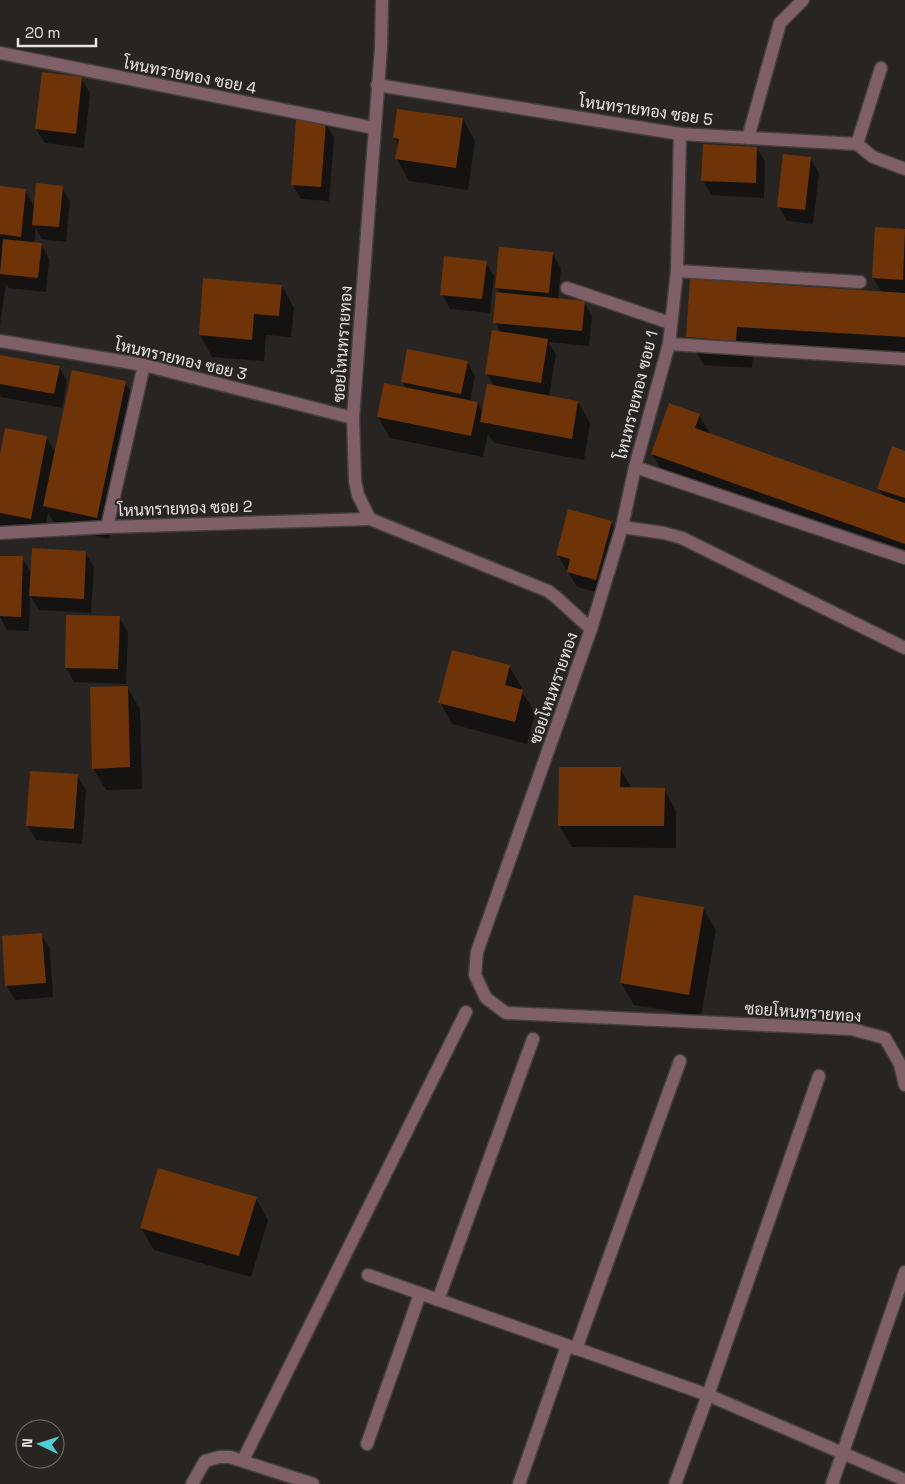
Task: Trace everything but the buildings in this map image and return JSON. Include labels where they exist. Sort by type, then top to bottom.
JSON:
[{"type":"street","name":"ซอยโหนทรายทอง","points":[[382,0],[381,48],[353,418],[355,481],[358,496],[370,519],[548,591],[591,628],[477,952],[475,975],[486,998],[506,1014],[851,1029],[885,1038],[900,1064],[905,1085]]},
{"type":"street","points":[[748,138],[780,23],[804,0]]},
{"type":"street","name":"โหนทรายทอง ซอย 4","points":[[0,53],[374,128]]},
{"type":"street","points":[[881,68],[857,144],[873,157],[905,169]]},
{"type":"street","name":"โหนทรายทอง ซอย 5","points":[[377,85],[680,134],[857,144]]},
{"type":"street","name":"โหนทรายทอง ซอย 1","points":[[591,628],[622,527],[635,466],[668,344],[677,271],[680,134]]},
{"type":"street","points":[[677,271],[860,282]]},
{"type":"street","points":[[567,288],[670,323]]},
{"type":"street","name":"โหนทรายทอง ซอย 3","points":[[0,341],[144,365],[353,418]]},
{"type":"street","points":[[668,344],[905,359]]},
{"type":"street","points":[[107,527],[144,365]]},
{"type":"street","points":[[635,466],[905,558]]},
{"type":"street","name":"โหนทรายทอง ซอย 2","points":[[0,533],[107,527],[370,519]]},
{"type":"street","points":[[622,527],[664,533],[682,538],[904,644]]},
{"type":"street","points":[[243,1460],[466,1012]]},
{"type":"street","points":[[438,1300],[533,1039]]},
{"type":"street","points":[[519,1484],[680,1061]]},
{"type":"street","points":[[674,1484],[708,1395],[819,1076]]},
{"type":"street","points":[[832,1484],[905,1272]]},
{"type":"street","points":[[368,1276],[708,1395],[905,1480]]},
{"type":"street","points":[[367,1444],[420,1294]]},
{"type":"street","points":[[192,1484],[205,1461],[219,1457],[243,1460],[313,1484]]}]
